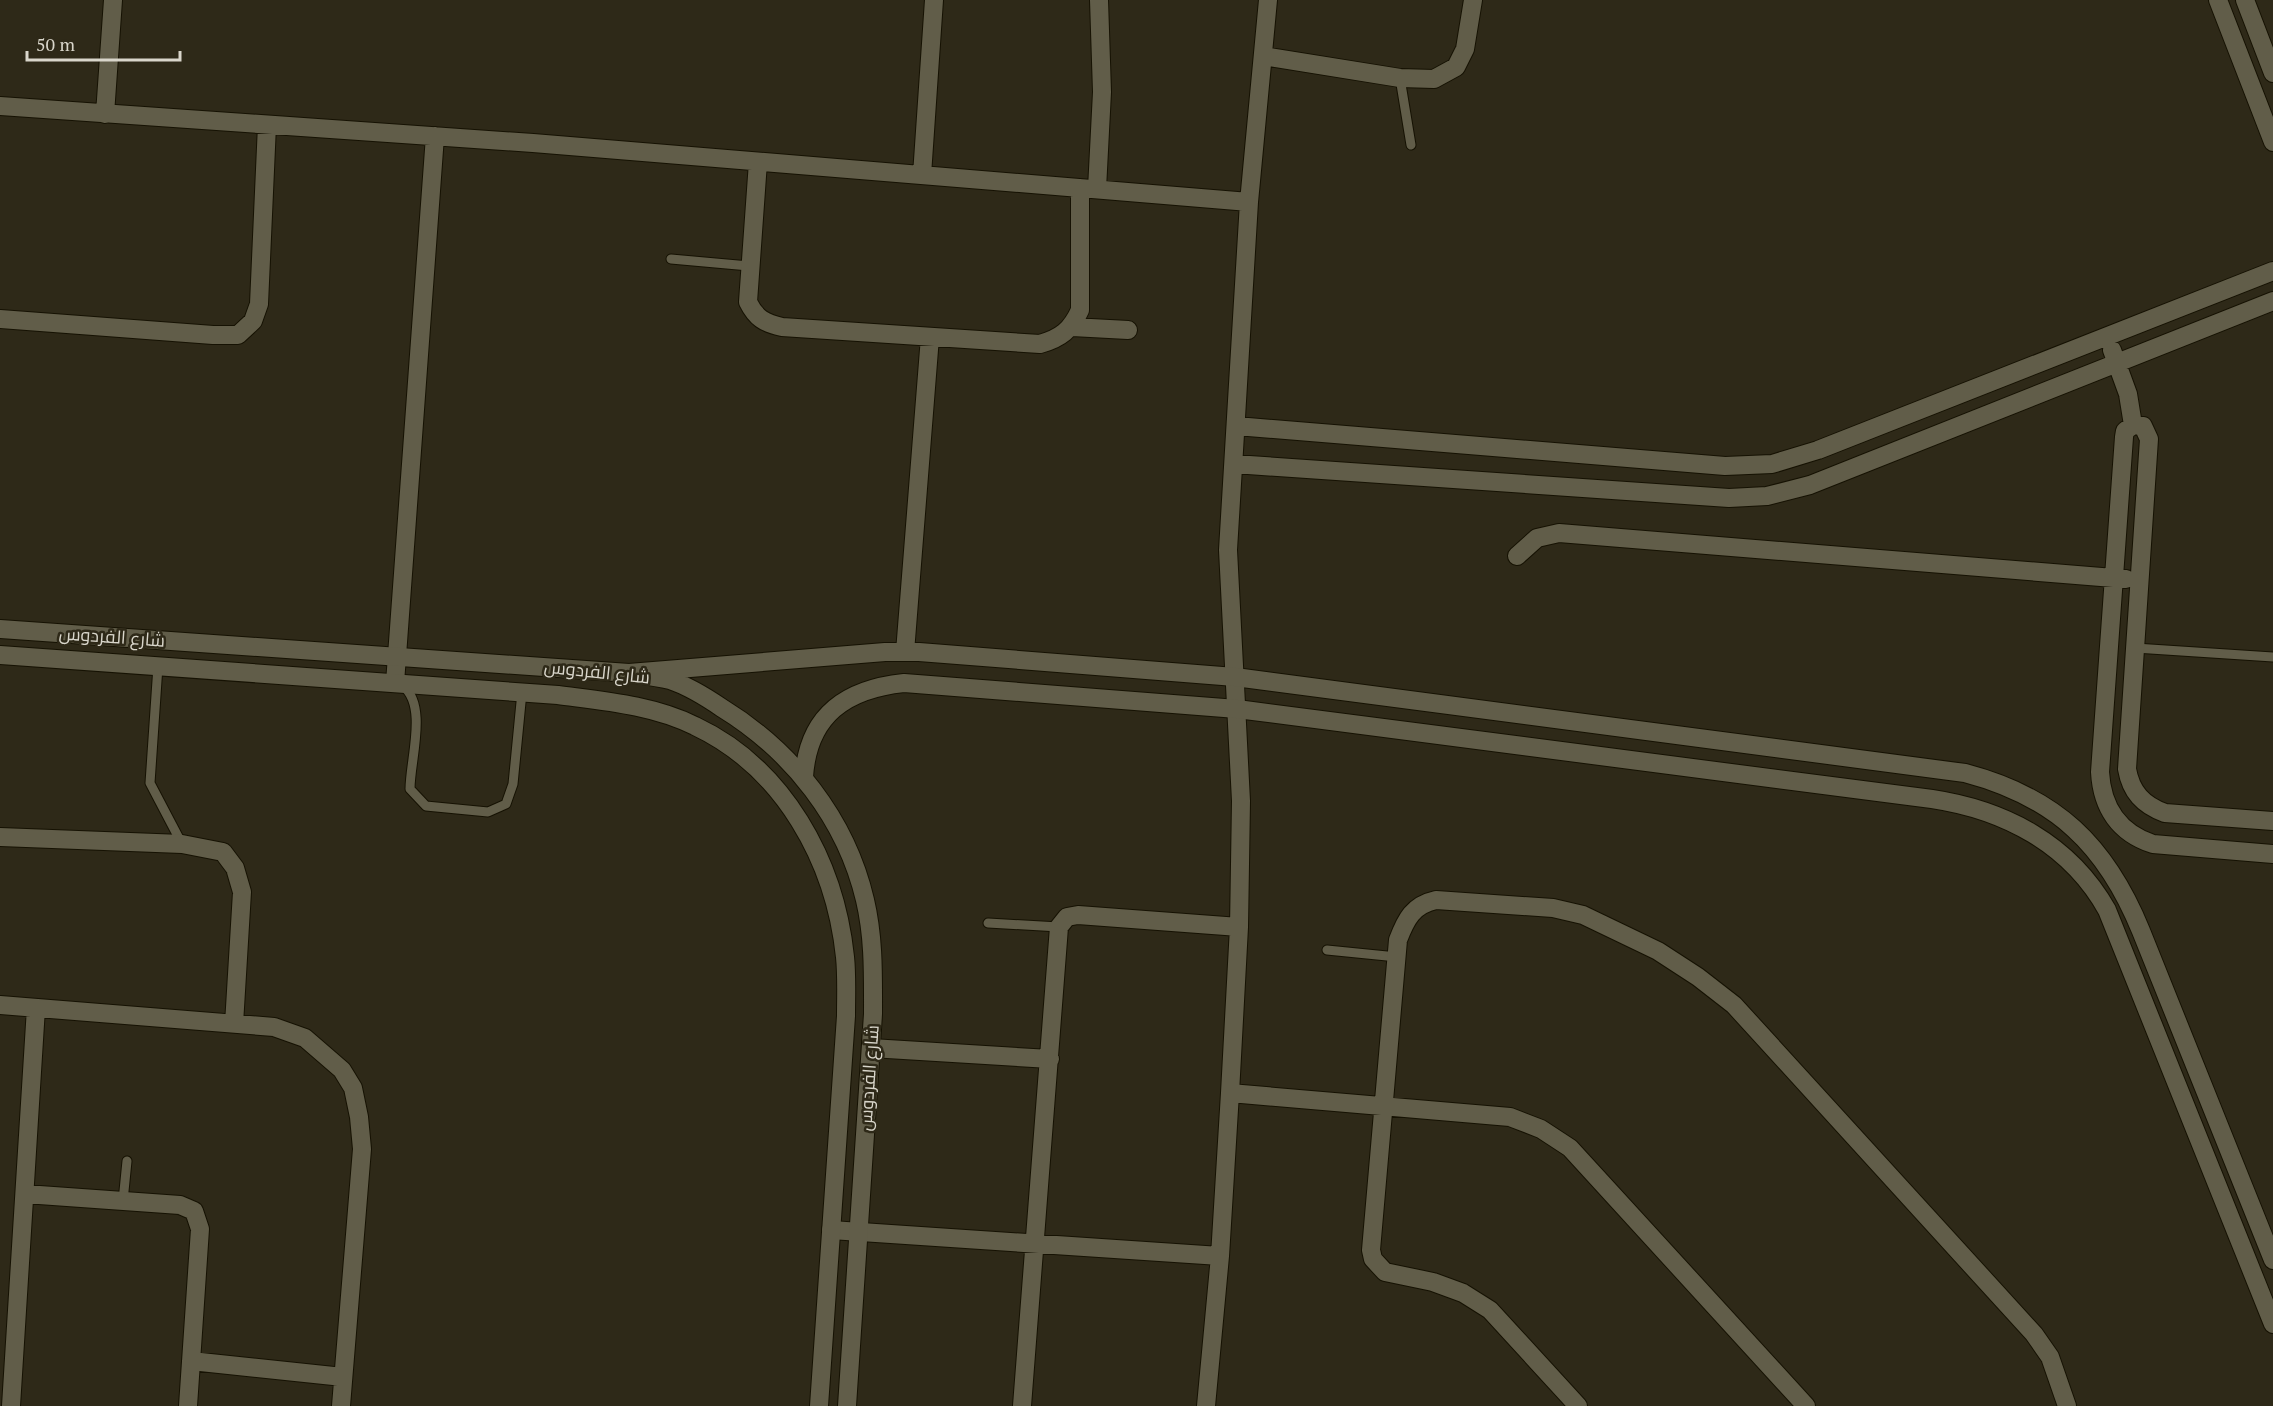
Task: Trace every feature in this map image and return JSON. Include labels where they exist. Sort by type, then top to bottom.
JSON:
[{"type":"street","points":[[105,114],[113,0]]},
{"type":"street","points":[[922,175],[934,0]]},
{"type":"street","points":[[758,162],[748,302],[755,315],[767,324],[1040,344],[1058,339],[1072,327],[1080,310],[1089,189],[1102,92],[1099,0]]},
{"type":"street","points":[[1206,1406],[1220,1256],[1239,927],[1241,801],[1228,550],[1249,202],[1268,0]]},
{"type":"street","points":[[1263,56],[1400,78],[1434,79],[1456,67],[1465,50],[1473,0]]},
{"type":"street","points":[[2218,0],[2273,142]]},
{"type":"street","points":[[2245,0],[2273,73]]},
{"type":"street","points":[[0,106],[435,136],[1249,202]]},
{"type":"street","points":[[0,319],[213,335],[238,334],[253,321],[259,304],[267,125]]},
{"type":"street","points":[[395,683],[435,136]]},
{"type":"street","points":[[1236,426],[1749,466],[1795,458],[1818,450],[2273,271]]},
{"type":"street","points":[[1234,464],[1729,498],[1767,496],[1810,486],[2273,301]]},
{"type":"street","points":[[1072,327],[1128,330]]},
{"type":"street","points":[[905,652],[930,337]]},
{"type":"street","points":[[2107,338],[2128,394],[2133,425]]},
{"type":"street","points":[[2273,821],[2165,813],[2138,797],[2132,789],[2127,769],[2150,439],[2143,426],[2133,425],[2128,427],[2124,437],[2100,772],[2104,799],[2110,812],[2128,833],[2153,844],[2273,854]]},
{"type":"street","points":[[1517,556],[1537,538],[1559,533],[2140,580]]},
{"type":"street","name":"شارع الفردوس","points":[[0,629],[629,673],[670,681],[706,697],[742,720],[786,756],[804,777],[847,848],[865,900],[873,953],[871,1048],[847,1406]]},
{"type":"street","points":[[629,673],[905,652],[1235,677],[1965,773],[1996,781],[2053,810],[2078,830],[2099,853],[2117,879],[2141,931],[2273,1260]]},
{"type":"street","name":"شارع الفردوس","points":[[0,655],[522,692],[611,702],[653,711],[696,726],[738,753],[772,783],[800,818],[822,861],[837,910],[845,957],[846,1016],[819,1406]]},
{"type":"street","points":[[804,777],[809,746],[825,718],[850,696],[882,685],[904,683],[1238,709],[1932,799],[1979,808],[2023,827],[2044,840],[2080,872],[2096,890],[2107,910],[2273,1324]]},
{"type":"street","points":[[0,837],[182,844],[223,852],[235,868],[242,892],[234,1024]]},
{"type":"street","points":[[1574,1405],[1490,1310],[1463,1293],[1433,1282],[1385,1272],[1373,1258],[1371,1250],[1398,940],[1406,919],[1422,903],[1436,900],[1553,908],[1583,915],[1658,951],[1698,977],[1734,1005],[2034,1334],[2050,1357],[2067,1406]]},
{"type":"street","points":[[1022,1406],[1059,927],[1066,917],[1078,915],[1239,927]]},
{"type":"street","points":[[0,1005],[274,1027],[305,1038],[342,1070],[353,1088],[362,1149],[341,1406]]},
{"type":"street","points":[[11,1406],[8,1340],[25,1194],[36,1008]]},
{"type":"street","points":[[871,1048],[1050,1059]]},
{"type":"street","points":[[1230,1093],[1510,1117],[1541,1129],[1570,1148],[1806,1406]]},
{"type":"street","points":[[25,1194],[180,1205],[194,1211],[200,1229],[188,1406]]},
{"type":"street","points":[[831,1230],[1220,1256]]},
{"type":"street","points":[[191,1361],[343,1377]]},
{"type":"lane","points":[[1400,78],[1411,145]]},
{"type":"lane","points":[[671,259],[749,266]]},
{"type":"lane","points":[[2134,648],[2273,657]]},
{"type":"lane","points":[[158,666],[150,783],[182,844]]},
{"type":"lane","points":[[395,683],[409,692],[417,712],[410,789],[426,806],[488,812],[506,804],[513,784],[522,692]]},
{"type":"lane","points":[[988,923],[1059,927]]},
{"type":"lane","points":[[1327,950],[1397,957]]},
{"type":"lane","points":[[123,1201],[127,1161]]}]
